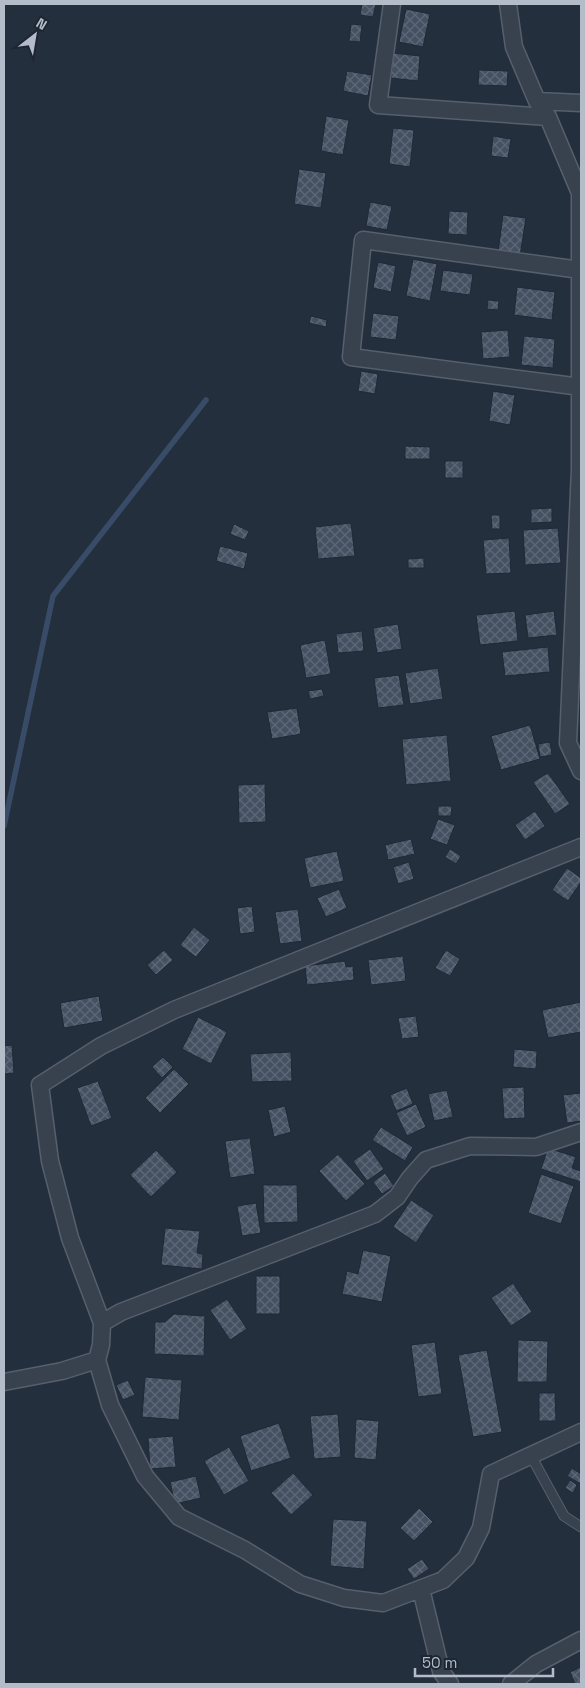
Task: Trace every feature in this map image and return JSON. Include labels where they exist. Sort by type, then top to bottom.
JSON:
[{"type":"street","points":[[392,4],[378,105],[548,117]]},
{"type":"street","points":[[508,4],[514,47],[536,101],[548,117],[580,193],[581,469],[568,742],[581,771]]},
{"type":"street","points":[[536,101],[581,103]]},
{"type":"street","points":[[580,270],[363,240],[351,357],[581,387]]},
{"type":"street","points":[[581,847],[174,1010],[101,1046],[40,1086],[50,1161],[70,1238],[102,1323],[101,1345],[97,1360],[110,1405],[145,1476],[179,1517],[245,1550],[300,1584],[344,1598],[383,1603],[443,1580],[466,1558],[481,1528],[491,1474],[581,1432]]},
{"type":"street","points":[[102,1323],[121,1312],[375,1214],[396,1197],[426,1160],[470,1146],[536,1147],[581,1132]]},
{"type":"street","points":[[4,1382],[62,1371],[97,1360]]},
{"type":"street","points":[[420,1589],[441,1671],[450,1684]]},
{"type":"street","points":[[511,1684],[536,1664],[581,1640]]},
{"type":"lane","points":[[531,1456],[564,1516],[581,1527]]},
{"type":"building","points":[[362,4],[376,4],[373,17],[360,15]]},
{"type":"building","points":[[406,9],[430,14],[423,47],[399,42]]},
{"type":"building","points":[[351,24],[362,25],[360,42],[349,41]]},
{"type":"building","points":[[393,53],[420,56],[418,81],[391,78]]},
{"type":"building","points":[[479,70],[508,71],[507,86],[478,85]]},
{"type":"building","points":[[347,71],[372,75],[368,96],[343,91]]},
{"type":"building","points":[[326,116],[349,120],[343,155],[321,151]]},
{"type":"building","points":[[393,128],[414,130],[410,167],[389,164]]},
{"type":"building","points":[[493,136],[511,139],[508,158],[491,156]]},
{"type":"building","points":[[299,169],[326,173],[321,208],[294,204]]},
{"type":"building","points":[[370,202],[392,206],[387,230],[366,226]]},
{"type":"building","points":[[449,211],[468,212],[467,235],[448,234]]},
{"type":"building","points":[[503,215],[526,218],[520,256],[498,252]]},
{"type":"building","points":[[413,259],[437,264],[430,301],[406,296]]},
{"type":"building","points":[[378,262],[396,266],[391,292],[373,288]]},
{"type":"building","points":[[443,270],[473,274],[470,295],[440,291]]},
{"type":"building","points":[[517,287],[555,292],[552,320],[514,315]]},
{"type":"building","points":[[488,300],[499,301],[498,310],[487,309]]},
{"type":"building","points":[[373,313],[399,316],[396,340],[370,337]]},
{"type":"building","points":[[311,316],[327,320],[326,327],[309,323]]},
{"type":"building","points":[[508,330],[510,357],[483,359],[481,332]]},
{"type":"building","points":[[524,336],[555,339],[553,368],[521,365]]},
{"type":"building","points":[[361,371],[378,374],[375,394],[358,391]]},
{"type":"building","points":[[493,391],[515,395],[510,425],[489,421]]},
{"type":"building","points":[[405,446],[430,447],[430,459],[405,459]]},
{"type":"building","points":[[445,461],[463,461],[463,478],[445,478]]},
{"type":"building","points":[[552,508],[552,522],[531,523],[531,509]]},
{"type":"building","points":[[491,515],[500,515],[500,529],[492,529]]},
{"type":"building","points":[[351,523],[355,556],[318,559],[315,527]]},
{"type":"building","points":[[234,524],[249,531],[245,540],[230,534]]},
{"type":"building","points":[[558,528],[561,563],[525,565],[523,530]]},
{"type":"building","points":[[509,538],[511,573],[486,574],[483,540]]},
{"type":"building","points":[[220,546],[248,553],[244,569],[216,561]]},
{"type":"building","points":[[424,558],[424,568],[408,568],[408,559]]},
{"type":"building","points":[[515,611],[518,641],[480,645],[476,615]]},
{"type":"building","points":[[554,611],[557,635],[528,638],[525,615]]},
{"type":"building","points":[[398,624],[402,649],[377,653],[373,628]]},
{"type":"building","points":[[362,631],[364,651],[338,653],[336,634]]},
{"type":"building","points":[[325,640],[331,674],[306,678],[300,645]]},
{"type":"building","points":[[548,647],[550,672],[505,676],[502,652]]},
{"type":"building","points":[[438,668],[443,699],[410,704],[405,673]]},
{"type":"building","points":[[399,675],[404,705],[378,708],[374,678]]},
{"type":"building","points":[[322,689],[324,696],[310,699],[308,691]]},
{"type":"building","points":[[297,708],[301,734],[272,739],[267,712]]},
{"type":"building","points":[[530,725],[540,759],[501,770],[491,736]]},
{"type":"building","points":[[447,735],[451,781],[406,785],[402,739]]},
{"type":"building","points":[[550,742],[552,755],[540,757],[538,744]]},
{"type":"building","points":[[548,773],[570,804],[555,814],[533,782]]},
{"type":"building","points":[[265,784],[266,822],[239,823],[238,785]]},
{"type":"building","points":[[438,806],[452,806],[451,816],[438,816]]},
{"type":"building","points":[[535,811],[545,826],[525,840],[515,825]]},
{"type":"building","points":[[438,819],[455,825],[447,845],[430,839]]},
{"type":"building","points":[[411,839],[415,854],[388,860],[385,845]]},
{"type":"building","points":[[450,849],[461,856],[456,864],[445,857]]},
{"type":"building","points":[[337,851],[344,881],[310,888],[304,858]]},
{"type":"building","points":[[409,862],[414,879],[398,884],[393,867]]},
{"type":"building","points":[[567,868],[581,878],[581,882],[568,901],[552,890]]},
{"type":"building","points":[[339,889],[347,908],[326,917],[317,898]]},
{"type":"building","points":[[252,906],[255,932],[240,934],[237,908]]},
{"type":"building","points":[[298,909],[302,941],[280,944],[275,912]]},
{"type":"building","points":[[194,927],[210,940],[196,957],[180,945]]},
{"type":"building","points":[[164,950],[173,960],[156,975],[147,965]]},
{"type":"building","points":[[446,950],[460,959],[450,976],[435,968]]},
{"type":"building","points":[[403,956],[406,981],[371,985],[368,960]]},
{"type":"building","points":[[345,961],[346,967],[353,966],[354,980],[307,985],[305,966]]},
{"type":"building","points":[[99,996],[103,1021],[64,1028],[60,1003]]},
{"type":"building","points":[[581,1002],[581,1032],[548,1038],[542,1010]]},
{"type":"building","points":[[416,1016],[419,1037],[402,1039],[398,1018]]},
{"type":"building","points":[[198,1017],[227,1032],[211,1064],[182,1049]]},
{"type":"building","points":[[12,1045],[14,1073],[4,1074],[4,1046]]},
{"type":"building","points":[[514,1049],[537,1051],[536,1069],[513,1067]]},
{"type":"building","points":[[291,1052],[292,1081],[252,1082],[250,1054]]},
{"type":"building","points":[[163,1057],[173,1067],[162,1078],[152,1067]]},
{"type":"building","points":[[174,1069],[189,1084],[160,1113],[145,1098]]},
{"type":"building","points":[[98,1081],[112,1118],[91,1126],[77,1088]]},
{"type":"building","points":[[524,1087],[525,1118],[504,1119],[502,1088]]},
{"type":"building","points":[[407,1088],[413,1104],[396,1111],[390,1095]]},
{"type":"building","points":[[447,1090],[453,1117],[434,1121],[428,1094]]},
{"type":"building","points":[[581,1093],[581,1121],[567,1123],[563,1095]]},
{"type":"building","points":[[416,1104],[426,1127],[407,1136],[396,1113]]},
{"type":"building","points":[[285,1106],[291,1132],[274,1137],[268,1110]]},
{"type":"building","points":[[381,1127],[413,1147],[405,1161],[372,1140]]},
{"type":"building","points":[[250,1138],[255,1174],[230,1178],[225,1141]]},
{"type":"building","points":[[548,1148],[576,1157],[572,1168],[581,1171],[581,1182],[541,1169]]},
{"type":"building","points":[[370,1149],[384,1169],[367,1181],[353,1161]]},
{"type":"building","points":[[156,1150],[177,1172],[151,1197],[130,1175]]},
{"type":"building","points":[[338,1154],[365,1184],[346,1201],[319,1171]]},
{"type":"building","points":[[385,1173],[394,1186],[382,1194],[373,1182]]},
{"type":"building","points":[[541,1174],[574,1186],[561,1224],[528,1213]]},
{"type":"building","points":[[263,1185],[297,1185],[298,1222],[264,1223]]},
{"type":"building","points":[[411,1200],[434,1215],[416,1243],[393,1227]]},
{"type":"building","points":[[256,1203],[261,1233],[242,1236],[237,1206]]},
{"type":"building","points":[[165,1228],[200,1231],[197,1253],[203,1254],[202,1269],[161,1265]]},
{"type":"building","points":[[363,1250],[391,1256],[382,1302],[342,1294],[347,1271],[358,1274]]},
{"type":"building","points":[[256,1276],[280,1276],[280,1314],[256,1314]]},
{"type":"building","points":[[513,1283],[532,1312],[511,1326],[491,1298]]},
{"type":"building","points":[[227,1299],[247,1329],[230,1340],[210,1310]]},
{"type":"building","points":[[174,1314],[205,1316],[204,1356],[154,1354],[155,1322],[165,1322]]},
{"type":"building","points":[[518,1340],[548,1341],[547,1382],[517,1382]]},
{"type":"building","points":[[435,1342],[442,1394],[418,1397],[411,1345]]},
{"type":"building","points":[[487,1350],[502,1432],[473,1437],[458,1355]]},
{"type":"building","points":[[145,1377],[182,1380],[179,1420],[142,1417]]},
{"type":"building","points":[[128,1380],[135,1395],[123,1400],[116,1385]]},
{"type":"building","points":[[539,1393],[555,1393],[556,1421],[539,1421]]},
{"type":"building","points":[[338,1414],[341,1457],[314,1459],[310,1416]]},
{"type":"building","points":[[356,1419],[379,1421],[376,1460],[354,1458]]},
{"type":"building","points":[[279,1423],[291,1458],[251,1471],[240,1436]]},
{"type":"building","points":[[173,1436],[176,1467],[150,1469],[148,1438]]},
{"type":"building","points":[[229,1447],[249,1481],[224,1495],[204,1461]]},
{"type":"building","points":[[572,1468],[581,1474],[581,1484],[567,1476]]},
{"type":"building","points":[[293,1473],[313,1495],[291,1515],[271,1493]]},
{"type":"building","points":[[196,1476],[201,1498],[175,1504],[170,1482]]},
{"type":"building","points":[[570,1480],[577,1485],[573,1493],[565,1488]]},
{"type":"building","points":[[419,1508],[433,1522],[414,1541],[400,1528]]},
{"type":"building","points":[[333,1519],[367,1521],[364,1569],[330,1566]]},
{"type":"building","points":[[422,1559],[429,1569],[414,1579],[407,1569]]},
{"type":"building","points":[[581,1667],[581,1684],[575,1684],[570,1672]]},
{"type":"waterway","points":[[4,826],[53,596],[206,400]]}]
